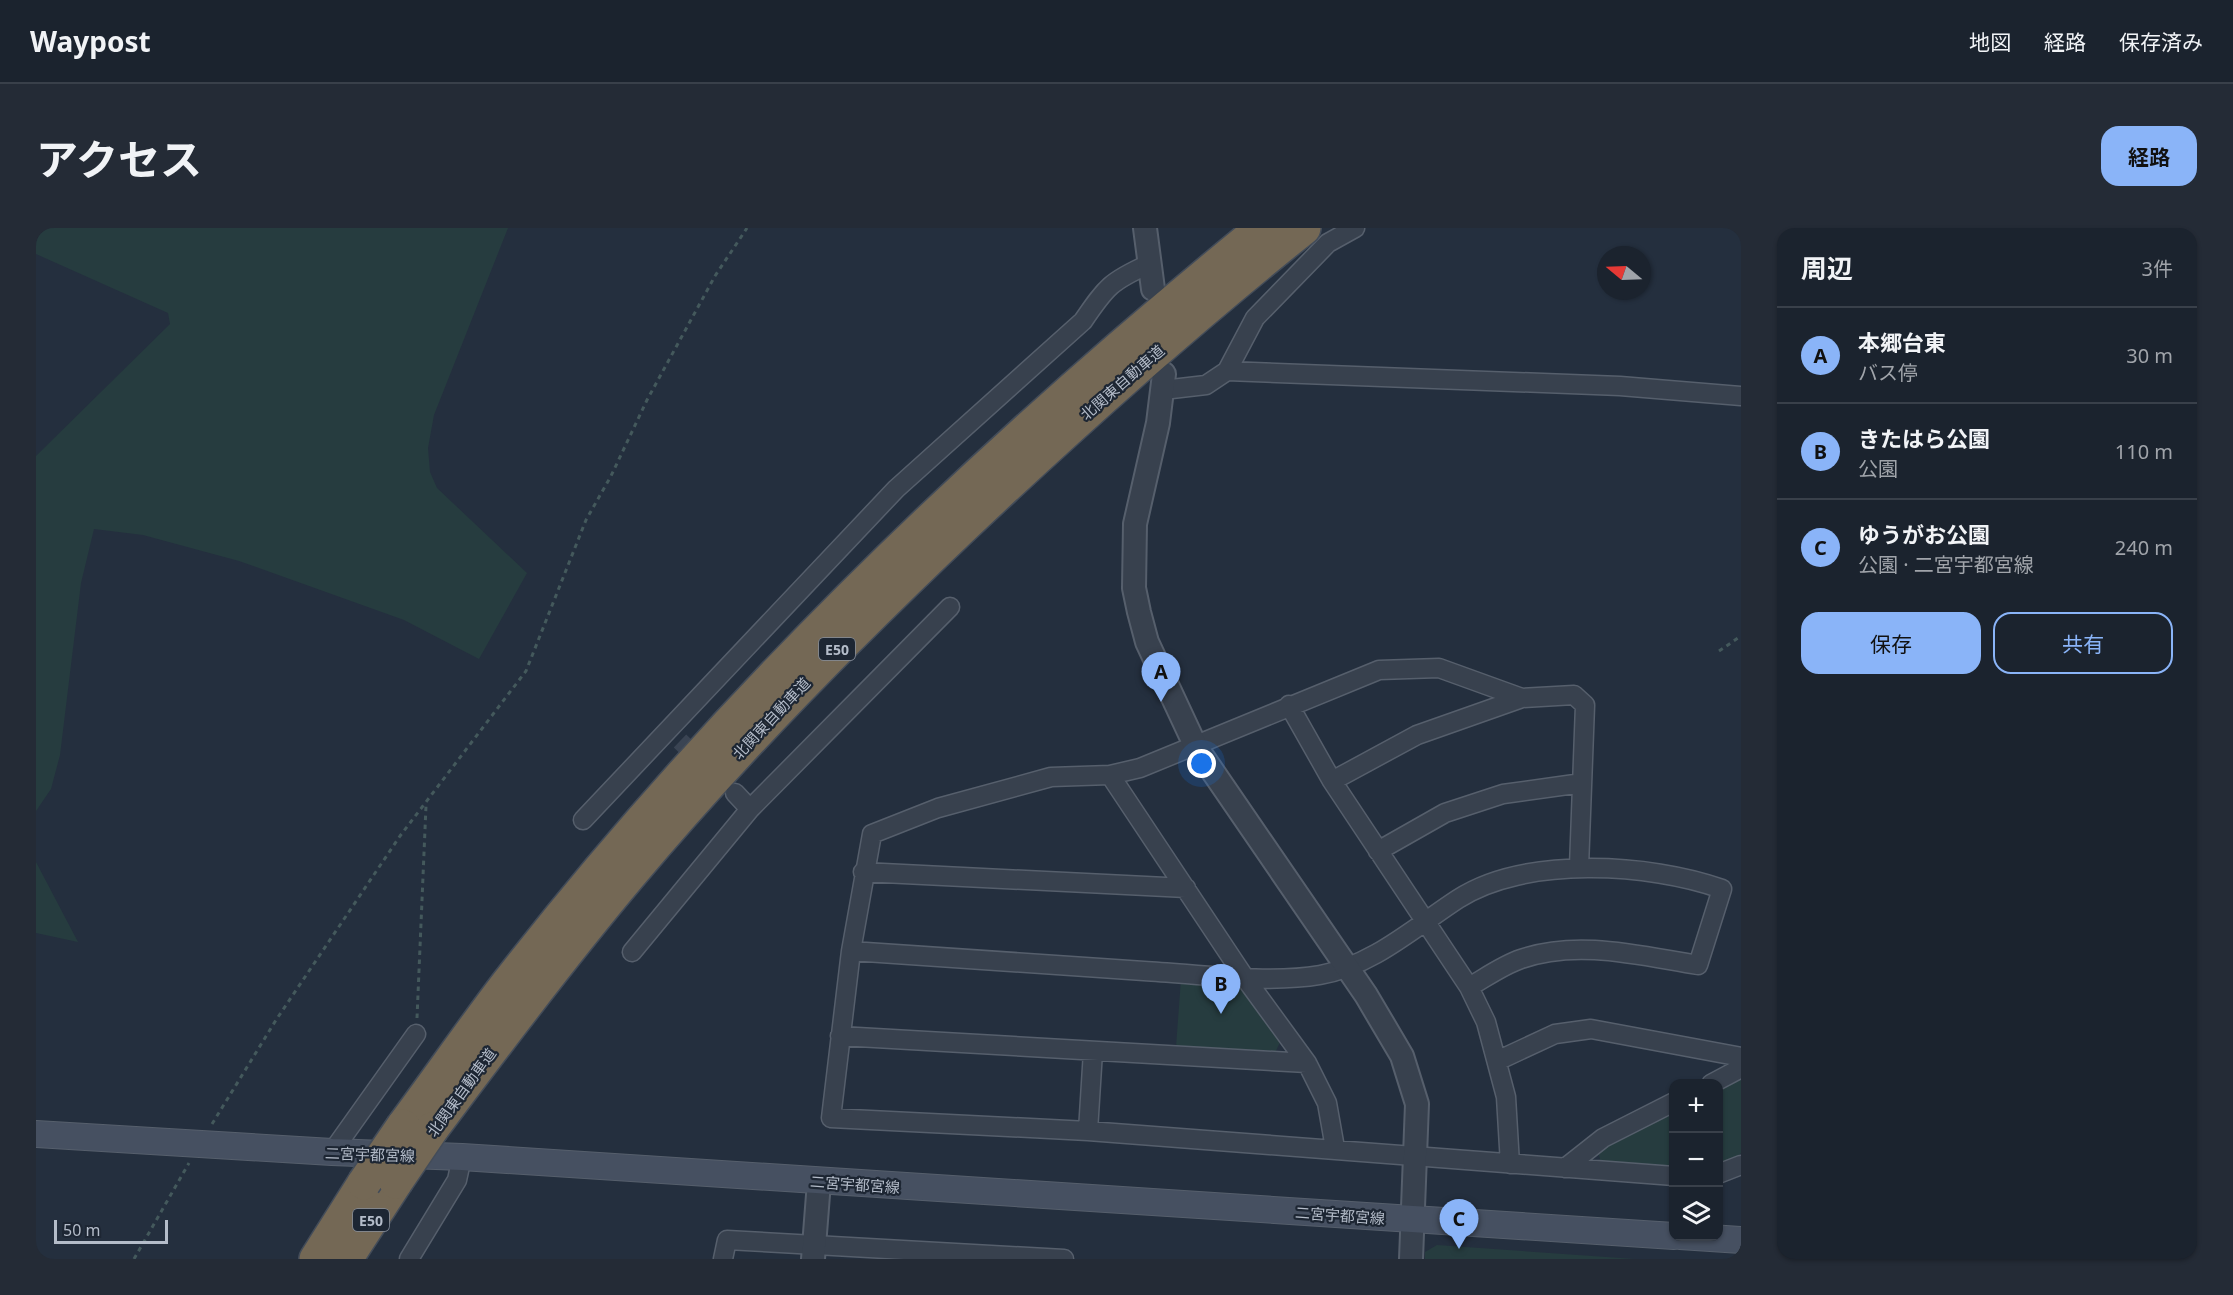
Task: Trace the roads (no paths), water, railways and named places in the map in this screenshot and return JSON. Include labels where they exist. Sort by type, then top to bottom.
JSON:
[{"type":"highway","name":"北関東自動車道","points":[[346,1259],[396,1182],[418,1128],[507,984],[612,856],[709,746],[813,636],[1022,436],[1139,331],[1262,228]]},
{"type":"highway","name":"北関東自動車道","points":[[316,1259],[364,1183],[418,1128],[531,997],[631,873],[831,654],[1036,458],[1147,358],[1304,228]]},
{"type":"main road","name":"二宮宇都宮線","points":[[36,1134],[200,1145],[462,1157],[1669,1236]]},
{"type":"main road","points":[[1723,1239],[1741,1240]]},
{"type":"street","points":[[1145,228],[1153,290]]},
{"type":"street","points":[[1355,228],[1328,243],[1255,318],[1227,371],[1206,385],[1163,382],[1134,524],[1134,588],[1147,642],[1196,747],[1386,1025],[1412,1082],[1417,1104],[1411,1259]]},
{"type":"street","points":[[583,820],[674,735],[896,489],[1083,321],[1106,288],[1116,279],[1149,264]]},
{"type":"street","points":[[1227,371],[1620,386],[1741,396]]},
{"type":"street","points":[[632,952],[750,809],[950,607]]},
{"type":"street","points":[[1522,698],[1439,668],[1413,667],[1379,670],[1289,705],[1196,747],[1140,768],[1110,775],[1051,777],[939,807],[872,834],[863,872],[850,951],[831,1118],[1088,1131],[1335,1148],[1416,1158],[1669,1176]]},
{"type":"street","points":[[1332,781],[1416,735],[1522,698],[1574,695],[1585,705],[1579,867]]},
{"type":"street","points":[[1289,705],[1332,781],[1469,987],[1486,1022],[1506,1097],[1510,1164]]},
{"type":"street","points":[[1110,775],[1245,978],[1307,1063],[1327,1103],[1335,1148]]},
{"type":"street","points":[[1377,851],[1445,813],[1503,794],[1582,783]]},
{"type":"street","points":[[735,793],[750,809]]},
{"type":"street","points":[[850,951],[1245,978],[1321,975],[1383,950],[1461,897],[1500,879],[1544,870],[1579,867],[1700,881],[1722,889],[1698,965],[1614,951],[1562,950],[1520,959],[1469,987]]},
{"type":"street","points":[[863,872],[1186,888]]},
{"type":"street","points":[[1497,1061],[1554,1034],[1591,1029],[1741,1058]]},
{"type":"street","points":[[332,1152],[416,1034]]},
{"type":"street","points":[[840,1036],[1307,1063]]},
{"type":"street","points":[[1088,1131],[1093,1051]]},
{"type":"street","points":[[1719,1079],[1741,1068]]},
{"type":"street","points":[[1566,1168],[1603,1138],[1669,1105]]},
{"type":"street","points":[[409,1259],[457,1180],[462,1157]]},
{"type":"street","points":[[1723,1172],[1741,1165]]},
{"type":"street","points":[[814,1252],[819,1182]]},
{"type":"street","points":[[723,1259],[727,1240],[814,1252],[1064,1259]]},
{"type":"tunnel","points":[[680,741],[703,763]]},
{"type":"place","name":"本郷台東","points":[[1161,702]]},
{"type":"place","name":"きたはら公園","points":[[1221,1014]]},
{"type":"place","name":"ゆうがお公園","points":[[1459,1249]]}]
